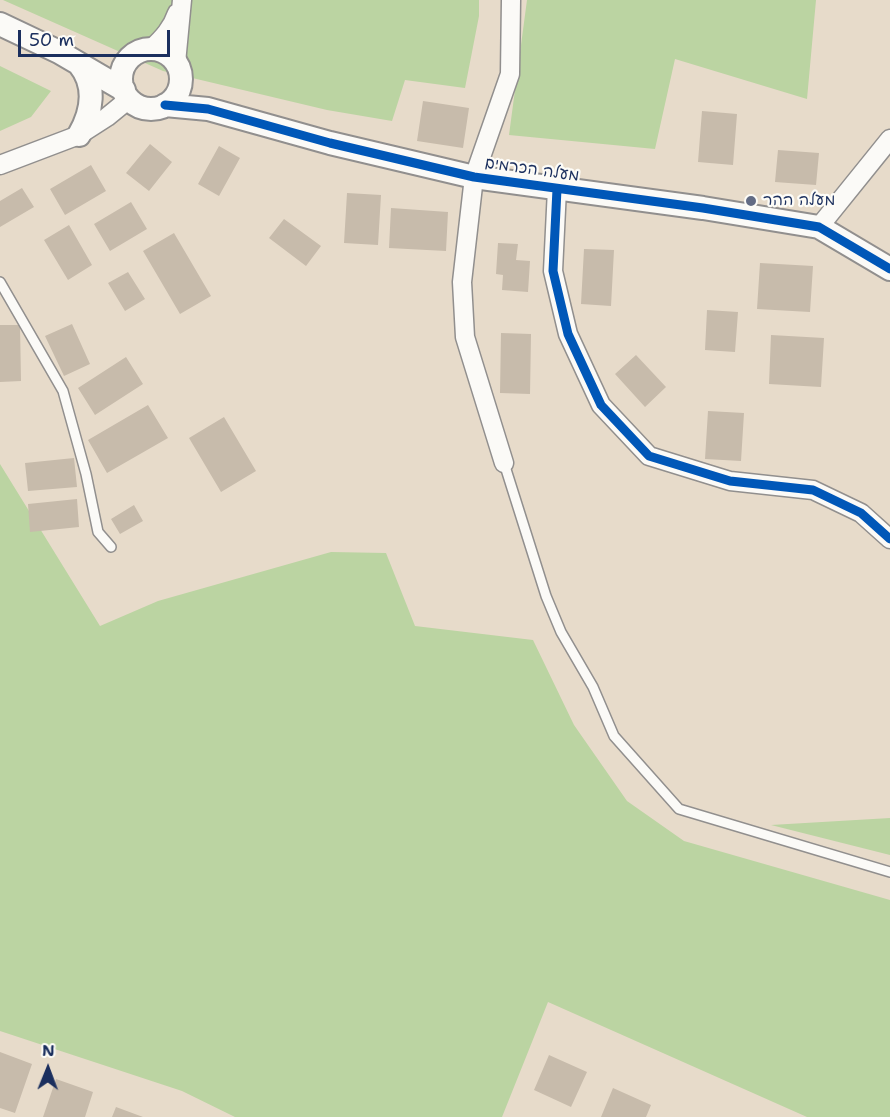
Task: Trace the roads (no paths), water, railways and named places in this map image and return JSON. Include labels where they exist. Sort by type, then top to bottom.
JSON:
[{"type":"street","points":[[152,49],[171,27],[182,0]]},
{"type":"street","points":[[0,24],[59,52],[127,94],[137,105],[156,108],[165,105],[179,91],[182,0]]},
{"type":"street","points":[[504,462],[465,337],[462,282],[474,177],[510,74],[511,0]]},
{"type":"street","points":[[59,52],[90,59],[116,60],[129,58],[136,53],[152,49],[161,51],[178,67]]},
{"type":"street","points":[[127,94],[122,74],[129,58]]},
{"type":"street","points":[[79,64],[87,74],[91,99],[86,123],[79,135]]},
{"type":"street","name":"מעלה הכרמים","points":[[178,67],[206,99],[230,114]]},
{"type":"street","points":[[0,165],[79,135],[107,117],[127,94]]},
{"type":"street","name":"מעלה הכרמים","points":[[165,105],[195,106],[230,114],[330,143],[474,177],[703,208],[819,227],[890,269]]},
{"type":"street","points":[[819,227],[890,139]]},
{"type":"street","points":[[557,189],[553,271],[568,334],[601,405],[649,456],[730,481],[813,490],[861,513],[890,539]]},
{"type":"lane","points":[[0,282],[63,391],[86,474],[98,532],[111,547]]},
{"type":"lane","points":[[504,462],[546,596],[561,632],[593,687],[614,736],[679,809],[890,872]]},
{"type":"place","name":"מעלה ההר","points":[[751,201]]}]
